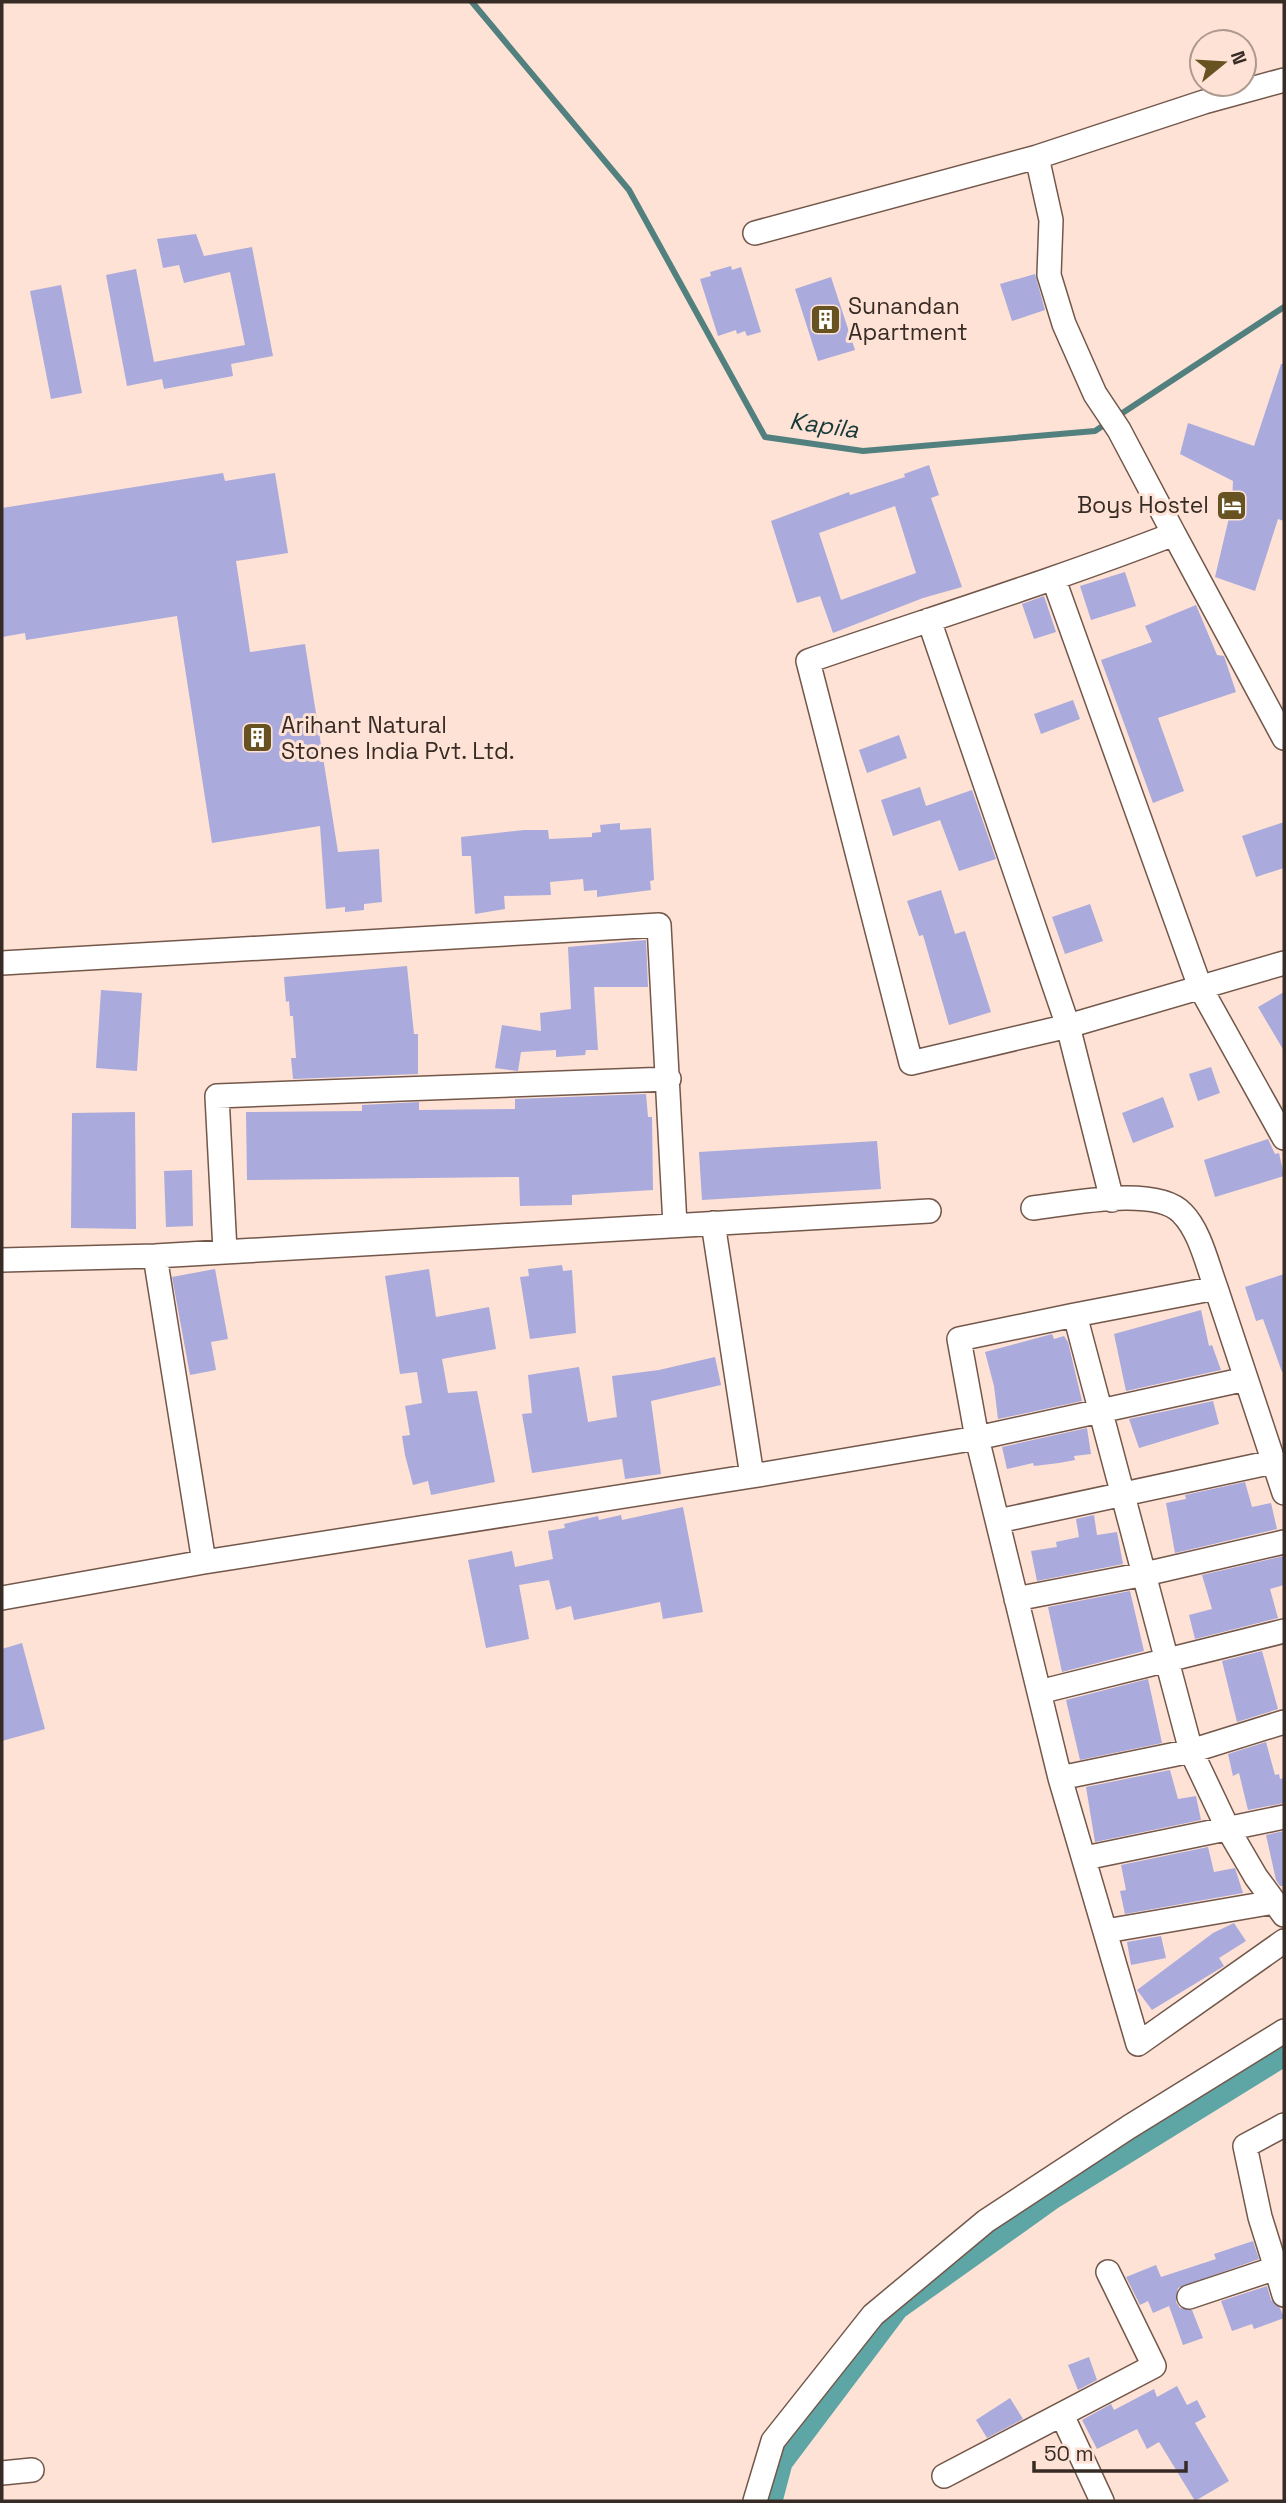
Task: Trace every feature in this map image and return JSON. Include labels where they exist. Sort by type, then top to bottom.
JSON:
[{"type":"street","points":[[755,233],[1037,157],[1204,102],[1284,80]]},
{"type":"street","points":[[1037,157],[1051,220],[1049,275],[1064,324],[1095,394],[1119,430],[1284,737]]},
{"type":"street","points":[[1174,534],[1054,580],[808,661],[911,1063],[1068,1026],[1284,963]]},
{"type":"street","points":[[1054,580],[1200,988],[1284,1138]]},
{"type":"street","points":[[929,620],[1068,1026],[1112,1200]]},
{"type":"street","points":[[2,963],[659,925],[675,1225]]},
{"type":"street","points":[[225,1251],[217,1097],[669,1079]]},
{"type":"street","points":[[1033,1208],[1112,1200],[1157,1200],[1181,1211],[1193,1229],[1216,1288],[1284,1493]]},
{"type":"street","points":[[2,1260],[155,1256],[929,1211]]},
{"type":"street","points":[[713,1223],[752,1476]]},
{"type":"street","points":[[155,1256],[204,1562]]},
{"type":"street","points":[[1216,1288],[959,1339],[978,1438],[1060,1778],[1138,2044],[1284,1941]]},
{"type":"street","points":[[1075,1315],[1191,1751],[1228,1829],[1279,1908],[1106,1931]]},
{"type":"street","points":[[2,1598],[204,1562],[978,1438],[1246,1379]]},
{"type":"street","points":[[998,1521],[1273,1462]]},
{"type":"street","points":[[1016,1599],[1145,1574],[1284,1542]]},
{"type":"street","points":[[1039,1692],[1284,1631]]},
{"type":"street","points":[[1060,1778],[1191,1751],[1284,1722]]},
{"type":"street","points":[[1085,1858],[1284,1816]]},
{"type":"street","points":[[755,2501],[774,2441],[873,2315],[986,2221],[1129,2127],[1284,2031]]},
{"type":"street","points":[[1284,2125],[1245,2146],[1259,2217],[1284,2295]]},
{"type":"street","points":[[1189,2297],[1276,2269]]},
{"type":"street","points":[[944,2476],[1154,2366],[1108,2272]]},
{"type":"street","points":[[1062,2415],[1102,2501]]},
{"type":"street","points":[[2,2473],[32,2470]]},
{"type":"building","points":[[196,234],[204,256],[252,247],[273,356],[231,364],[233,376],[164,389],[162,379],[127,386],[106,275],[136,269],[154,362],[245,345],[230,272],[184,283],[179,265],[163,268],[157,239]]},
{"type":"building","points":[[731,266],[732,270],[741,267],[761,332],[747,336],[745,331],[737,334],[736,330],[718,336],[700,279],[711,276],[710,272]]},
{"type":"building","points":[[1035,274],[1045,310],[1012,321],[1000,284]]},
{"type":"building","name":"Sunandan Apartment","points":[[831,277],[855,350],[818,361],[795,289]]},
{"type":"building","points":[[61,285],[82,393],[51,399],[30,291]]},
{"type":"building","points":[[1281,364],[1284,364],[1284,521],[1278,519],[1255,591],[1215,577],[1232,505],[1233,481],[1180,454],[1188,423],[1254,446]]},
{"type":"building","points":[[929,465],[939,495],[931,498],[962,587],[923,598],[833,633],[820,596],[797,603],[771,521],[849,492],[850,495],[905,477],[904,474]],"holes":[[[895,506],[916,573],[841,600],[819,533]]]},
{"type":"building","name":"Arihant Natural Stones India Pvt. Ltd.","points":[[223,473],[225,481],[275,473],[288,553],[236,561],[250,652],[305,644],[338,852],[379,849],[382,902],[364,904],[364,910],[345,912],[345,907],[326,909],[320,826],[212,843],[177,616],[26,640],[25,633],[2,637],[2,508]]},
{"type":"building","points":[[1125,572],[1136,606],[1091,620],[1080,586]]},
{"type":"building","points":[[1044,596],[1056,632],[1034,639],[1022,604]]},
{"type":"building","points":[[1196,605],[1217,655],[1224,656],[1236,692],[1158,718],[1184,791],[1153,803],[1101,660],[1152,642],[1145,626]]},
{"type":"building","points":[[1073,700],[1080,719],[1041,734],[1034,714]]},
{"type":"building","points":[[899,735],[907,758],[867,773],[859,750]]},
{"type":"building","points":[[920,787],[926,806],[972,790],[996,859],[959,871],[940,820],[893,836],[881,800]]},
{"type":"building","points":[[1284,822],[1284,868],[1256,877],[1242,836]]},
{"type":"building","points":[[620,823],[620,830],[651,828],[654,880],[650,881],[651,890],[597,897],[597,890],[584,891],[583,879],[550,882],[551,895],[504,896],[505,909],[475,914],[471,856],[462,856],[461,837],[548,830],[549,839],[592,837],[592,833],[601,832],[600,825]]},
{"type":"building","points":[[941,890],[955,934],[965,931],[991,1012],[949,1025],[923,935],[919,936],[907,901]]},
{"type":"building","points":[[1090,904],[1103,941],[1065,954],[1052,917]]},
{"type":"building","points":[[646,940],[648,987],[594,987],[598,1050],[586,1050],[585,1055],[556,1057],[556,1050],[521,1052],[518,1071],[495,1068],[502,1025],[541,1031],[540,1013],[571,1009],[568,947]]},
{"type":"building","points":[[407,966],[414,1034],[418,1034],[418,1074],[293,1079],[291,1058],[296,1058],[293,1016],[290,1016],[289,1001],[286,1002],[284,977]]},
{"type":"building","points":[[101,990],[142,993],[137,1071],[96,1068]]},
{"type":"building","points":[[1284,992],[1284,1051],[1258,1007]]},
{"type":"building","points":[[1211,1067],[1220,1093],[1198,1101],[1189,1074]]},
{"type":"building","points":[[646,1094],[648,1117],[652,1117],[653,1190],[572,1195],[572,1205],[520,1206],[519,1177],[247,1180],[246,1112],[362,1111],[362,1105],[419,1102],[419,1110],[515,1109],[515,1099]]},
{"type":"building","points":[[1163,1097],[1174,1127],[1133,1143],[1122,1113]]},
{"type":"building","points":[[135,1112],[136,1229],[71,1228],[72,1113]]},
{"type":"building","points":[[1268,1139],[1275,1154],[1279,1153],[1284,1176],[1215,1197],[1204,1160]]},
{"type":"building","points":[[877,1141],[881,1189],[702,1200],[699,1152]]},
{"type":"building","points":[[192,1170],[193,1226],[166,1227],[164,1171]]},
{"type":"building","points":[[562,1265],[563,1271],[572,1270],[576,1333],[530,1339],[520,1277],[529,1276],[528,1269]]},
{"type":"building","points":[[215,1269],[228,1339],[211,1342],[216,1370],[190,1375],[172,1277]]},
{"type":"building","points":[[429,1269],[436,1317],[489,1307],[496,1349],[442,1359],[448,1393],[477,1391],[495,1482],[431,1495],[428,1481],[413,1485],[405,1455],[402,1436],[410,1435],[405,1406],[422,1403],[417,1372],[400,1374],[385,1276]]},
{"type":"building","points":[[1284,1274],[1282,1372],[1263,1319],[1256,1321],[1245,1287]]},
{"type":"building","points":[[1201,1310],[1209,1346],[1212,1345],[1221,1370],[1126,1391],[1114,1334]]},
{"type":"building","points":[[1052,1334],[1054,1339],[1064,1336],[1068,1342],[1082,1401],[998,1419],[994,1386],[985,1352]]},
{"type":"building","points":[[715,1357],[721,1385],[651,1401],[661,1474],[625,1479],[622,1459],[532,1473],[522,1414],[532,1413],[528,1375],[579,1367],[588,1422],[617,1417],[612,1376],[659,1370]]},
{"type":"building","points":[[1213,1401],[1219,1424],[1139,1448],[1129,1419]]},
{"type":"building","points":[[1087,1428],[1091,1454],[1074,1456],[1075,1460],[1059,1463],[1034,1466],[1033,1463],[1007,1469],[1002,1447]]},
{"type":"building","points":[[1245,1482],[1252,1507],[1271,1503],[1277,1529],[1175,1553],[1166,1503],[1186,1499],[1185,1495]]},
{"type":"building","points":[[683,1507],[703,1612],[663,1619],[660,1602],[574,1620],[571,1606],[556,1610],[549,1580],[519,1585],[529,1639],[486,1648],[468,1560],[512,1551],[515,1567],[553,1559],[548,1531],[565,1528],[564,1524],[598,1516],[599,1520],[621,1515],[622,1520]]},
{"type":"building","points":[[1094,1515],[1097,1535],[1117,1532],[1123,1564],[1037,1581],[1031,1551],[1057,1547],[1056,1542],[1079,1537],[1076,1519]]},
{"type":"building","points":[[1284,1556],[1284,1585],[1270,1589],[1278,1618],[1195,1639],[1189,1615],[1212,1609],[1202,1575]]},
{"type":"building","points":[[1130,1591],[1144,1651],[1062,1672],[1048,1607]]},
{"type":"building","points":[[22,1643],[45,1729],[2,1741],[2,1649]]},
{"type":"building","points":[[1262,1651],[1278,1709],[1237,1722],[1222,1661]]},
{"type":"building","points":[[1148,1679],[1162,1743],[1080,1760],[1066,1700]]},
{"type":"building","points":[[1266,1742],[1275,1775],[1279,1774],[1280,1779],[1284,1778],[1284,1803],[1248,1810],[1239,1773],[1233,1776],[1228,1754]]},
{"type":"building","points":[[1170,1770],[1178,1799],[1196,1796],[1201,1820],[1095,1842],[1086,1787]]},
{"type":"building","points":[[1284,1831],[1284,1886],[1280,1886],[1276,1880],[1266,1835]]},
{"type":"building","points":[[1208,1847],[1214,1872],[1235,1868],[1243,1893],[1125,1914],[1120,1891],[1126,1890],[1121,1865]]},
{"type":"building","points":[[1234,1923],[1246,1941],[1219,1958],[1224,1966],[1152,2010],[1137,1990],[1213,1933]]},
{"type":"building","points":[[1161,1936],[1166,1958],[1131,1965],[1127,1942]]},
{"type":"building","points":[[1253,2241],[1259,2259],[1178,2288],[1176,2302],[1180,2308],[1192,2310],[1203,2338],[1183,2345],[1169,2306],[1153,2313],[1148,2301],[1140,2305],[1126,2277],[1156,2265],[1161,2277],[1216,2259],[1214,2254]]},
{"type":"building","points":[[1267,2286],[1271,2300],[1280,2308],[1284,2318],[1254,2329],[1252,2324],[1232,2331],[1221,2301]]},
{"type":"building","points":[[1089,2357],[1097,2380],[1078,2390],[1068,2365]]},
{"type":"building","points":[[1177,2386],[1187,2405],[1197,2400],[1206,2417],[1195,2423],[1229,2481],[1195,2501],[1159,2442],[1147,2449],[1137,2429],[1097,2449],[1082,2420],[1111,2404],[1114,2410],[1154,2389],[1157,2397]]},
{"type":"building","points":[[1010,2398],[1023,2419],[987,2438],[976,2420]]},
{"type":"waterway","name":"Kapila","points":[[472,2],[629,190],[765,437],[863,451],[1095,431],[1284,307]]},
{"type":"waterway","points":[[772,2501],[782,2463],[898,2309],[1054,2198],[1284,2056]]},
{"type":"place","name":"Sunandan Apartment","points":[[825,319]]},
{"type":"place","name":"Boys Hostel","points":[[1232,505]]},
{"type":"place","name":"Arihant Natural Stones India Pvt. Ltd.","points":[[258,738]]}]
